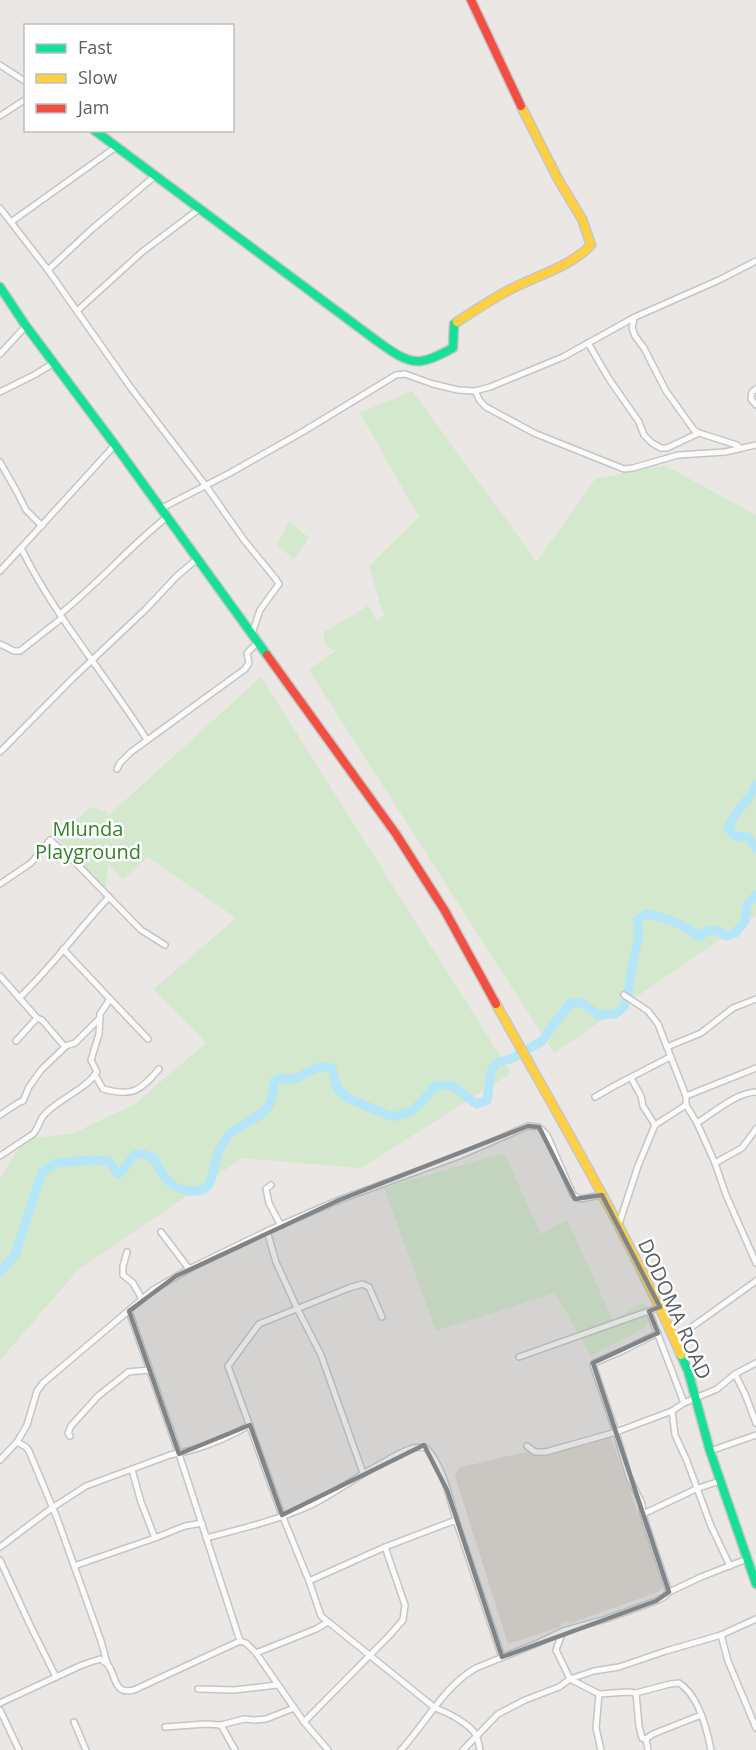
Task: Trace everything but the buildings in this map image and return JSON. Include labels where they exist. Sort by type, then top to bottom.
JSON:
[{"type":"main road","points":[[97,132],[374,338],[404,358],[418,362],[427,360],[453,348],[454,324],[506,292],[586,251],[591,245],[585,226],[566,195],[471,0]]},
{"type":"main road","name":"DODOMA ROAD","points":[[0,287],[26,326],[366,791],[451,921],[619,1225],[675,1339],[688,1371],[710,1451],[756,1584]]},
{"type":"street","points":[[0,65],[24,81]]},
{"type":"street","points":[[0,116],[24,100]]},
{"type":"street","points":[[11,222],[116,147]]},
{"type":"street","points":[[48,270],[155,176]]},
{"type":"street","points":[[0,208],[48,270],[131,388],[279,584],[260,610],[252,634]]},
{"type":"street","points":[[77,311],[142,252],[200,209]]},
{"type":"street","points":[[161,509],[333,414],[396,375],[405,374],[444,387],[476,391],[490,387],[563,357],[635,317],[756,261]]},
{"type":"street","points":[[635,317],[632,328],[635,336],[644,348],[666,391],[695,432],[737,445],[740,448]]},
{"type":"street","points":[[0,354],[26,326]]},
{"type":"street","points":[[588,343],[609,379],[639,422],[644,435],[652,443],[665,449],[699,433]]},
{"type":"street","points":[[0,392],[54,363]]},
{"type":"street","points":[[756,389],[752,392],[751,399],[756,405]]},
{"type":"street","points":[[476,391],[480,401],[486,407],[534,433],[624,470],[678,454],[724,452],[756,445]]},
{"type":"street","points":[[0,570],[115,445]]},
{"type":"street","points":[[0,462],[26,510],[42,526]]},
{"type":"street","points":[[0,644],[14,651],[20,651],[167,517]]},
{"type":"street","points":[[21,548],[36,578],[80,646],[123,702],[147,740]]},
{"type":"street","points":[[0,752],[177,576],[197,559]]},
{"type":"street","points":[[117,769],[125,757],[245,669],[249,663],[247,653],[258,642]]},
{"type":"street","points":[[0,884],[31,863],[50,840],[74,861],[141,930],[165,945]]},
{"type":"street","points":[[19,998],[44,974],[109,897]]},
{"type":"street","points":[[63,949],[147,1039]]},
{"type":"street","points":[[0,976],[65,1046]]},
{"type":"street","points":[[624,995],[652,1014],[658,1024],[686,1096],[686,1105],[715,1162],[726,1195],[756,1263]]},
{"type":"street","points":[[0,1156],[38,1130],[39,1122],[44,1115],[98,1072],[90,1060],[97,1040],[100,1014],[110,999]]},
{"type":"street","points":[[667,1047],[701,1033],[737,1005],[756,999]]},
{"type":"street","points":[[16,1041],[37,1018]]},
{"type":"street","points":[[0,1114],[23,1101],[40,1070],[65,1046],[75,1043],[100,1018]]},
{"type":"street","points":[[595,1097],[670,1057]]},
{"type":"street","points":[[686,1096],[756,1068]]},
{"type":"street","points":[[95,1075],[103,1089],[130,1093],[142,1087],[159,1069]]},
{"type":"street","points":[[631,1078],[641,1096],[643,1106],[655,1125]]},
{"type":"street","points":[[697,1123],[735,1099],[756,1092]]},
{"type":"street","points":[[619,1225],[655,1125],[686,1105]]},
{"type":"street","points":[[0,1460],[17,1442],[27,1425],[37,1391],[43,1383],[153,1290],[189,1269],[267,1231],[339,1200],[459,1156],[528,1126],[539,1127],[547,1135],[573,1195],[580,1199],[602,1195]]},
{"type":"street","points":[[715,1162],[742,1148],[756,1129]]},
{"type":"street","points":[[271,1185],[266,1189],[269,1203],[280,1226]]},
{"type":"street","points":[[267,1231],[276,1262],[321,1355],[363,1473]]},
{"type":"street","points":[[161,1232],[189,1269]]},
{"type":"street","points":[[128,1252],[123,1266],[123,1275],[133,1284],[142,1299]]},
{"type":"street","points":[[675,1339],[756,1281]]},
{"type":"street","points":[[382,1317],[369,1287],[362,1284],[343,1290],[259,1324],[228,1366],[321,1616],[435,1708],[448,1713],[476,1735],[480,1750]]},
{"type":"street","points":[[519,1358],[660,1307]]},
{"type":"street","points":[[129,1311],[179,1454],[240,1641]]},
{"type":"street","points":[[649,1311],[684,1404]]},
{"type":"street","points":[[658,1333],[593,1365],[629,1477],[642,1504],[643,1514],[669,1592]]},
{"type":"street","points":[[527,1446],[535,1452],[546,1452],[616,1432],[672,1411],[717,1389],[735,1374],[756,1363]]},
{"type":"street","points":[[70,1436],[68,1433],[71,1426],[103,1391],[128,1372],[149,1370]]},
{"type":"street","points":[[735,1374],[756,1423]]},
{"type":"street","points":[[672,1411],[675,1435],[730,1566]]},
{"type":"street","points":[[0,1547],[86,1486],[170,1455],[212,1445],[250,1425]]},
{"type":"street","points":[[710,1451],[756,1435]]},
{"type":"street","points":[[17,1442],[29,1451],[57,1518],[117,1686],[123,1691],[134,1690],[240,1641],[246,1643],[256,1653],[304,1722],[328,1750]]},
{"type":"street","points":[[206,1538],[248,1527],[325,1498],[363,1473],[405,1452],[418,1447],[426,1448],[447,1490],[502,1657]]},
{"type":"street","points":[[132,1470],[155,1538]]},
{"type":"street","points":[[643,1514],[721,1480]]},
{"type":"street","points":[[41,1516],[49,1515],[57,1518]]},
{"type":"street","points":[[309,1581],[385,1547],[456,1520]]},
{"type":"street","points":[[74,1566],[185,1526],[202,1523]]},
{"type":"street","points":[[304,1722],[401,1623],[405,1608],[385,1547]]},
{"type":"street","points":[[401,1750],[435,1708],[469,1672],[563,1631],[656,1601],[669,1592],[701,1577],[747,1559]]},
{"type":"street","points":[[0,1560],[56,1677]]},
{"type":"street","points":[[463,1750],[498,1713],[559,1687],[570,1679],[594,1671],[620,1667],[721,1635],[756,1619]]},
{"type":"street","points":[[256,1653],[328,1622]]},
{"type":"street","points":[[563,1631],[556,1650],[570,1679],[599,1694],[628,1692],[636,1694],[679,1683],[689,1691],[701,1715],[711,1750]]},
{"type":"street","points":[[721,1635],[728,1661],[756,1728]]},
{"type":"street","points":[[0,1703],[82,1665],[100,1659],[108,1664]]},
{"type":"street","points":[[198,1689],[234,1690],[277,1685]]},
{"type":"street","points":[[599,1694],[596,1728],[601,1750]]},
{"type":"street","points":[[636,1694],[639,1726],[642,1738],[646,1739],[648,1750]]},
{"type":"street","points":[[165,1727],[221,1725],[244,1719],[266,1719],[294,1708]]},
{"type":"street","points":[[0,1710],[19,1750]]},
{"type":"street","points":[[646,1739],[701,1715]]},
{"type":"street","points":[[74,1722],[86,1750]]},
{"type":"street","points":[[221,1725],[235,1750]]},
{"type":"highlighted area","points":[[528,1126],[539,1127],[575,1199],[602,1195],[660,1307],[649,1311],[658,1333],[593,1363],[669,1592],[656,1601],[502,1657],[447,1490],[424,1445],[282,1515],[250,1425],[179,1454],[129,1311],[176,1276],[339,1200]]},
{"type":"shaded area","points":[[609,1432],[664,1586],[658,1592],[571,1623],[567,1621],[560,1627],[508,1644],[455,1476],[458,1468]]},
{"type":"green space","points":[[412,391],[537,562],[595,479],[664,465],[756,515],[756,915],[554,1053],[309,670],[338,649],[332,650],[325,643],[324,632],[368,606],[377,621],[384,616],[369,566],[419,517],[360,413]]},
{"type":"green space","points":[[289,522],[309,538],[294,559],[277,545]]},
{"type":"green space","name":"Mlunda Playground","points":[[261,677],[511,1073],[361,1168],[242,1158],[78,1270],[0,1360],[0,1179],[24,1139],[72,1134],[135,1104],[206,1043],[154,989],[236,918],[148,857],[123,879],[108,864],[105,891],[56,837],[91,807],[107,812],[108,816]]},
{"type":"green space","points":[[504,1153],[541,1234],[567,1220],[613,1320],[644,1302],[652,1318],[643,1329],[591,1356],[555,1293],[436,1331],[384,1188]]},
{"type":"waterway","points":[[756,785],[728,828],[735,836],[748,837],[756,848]]},
{"type":"waterway","points":[[0,1272],[15,1255],[42,1172],[56,1163],[109,1161],[118,1174],[134,1155],[143,1154],[154,1158],[162,1173],[173,1185],[184,1190],[202,1190],[210,1182],[218,1153],[230,1133],[267,1109],[272,1098],[274,1081],[280,1078],[295,1078],[321,1067],[332,1068],[337,1088],[347,1098],[393,1117],[412,1111],[433,1087],[448,1085],[477,1104],[487,1100],[491,1072],[496,1063],[513,1058],[542,1041],[569,1004],[581,1002],[598,1015],[615,1014],[624,1007],[639,936],[637,920],[646,914],[674,922],[700,937],[705,931],[717,930],[726,936],[735,933],[745,921],[747,905],[756,895]]},
{"type":"traffic: fast","points":[[97,132],[389,350],[402,357],[415,361],[425,360],[453,348],[454,324],[457,322]]},
{"type":"traffic: fast","points":[[0,287],[26,326],[267,655]]},
{"type":"traffic: fast","points":[[681,1355],[688,1371],[710,1451],[756,1584]]},
{"type":"traffic: slow","points":[[457,322],[513,288],[574,259],[591,245],[582,219],[558,179],[521,106]]},
{"type":"traffic: slow","points":[[496,1004],[616,1221],[681,1355]]},
{"type":"traffic: jam","points":[[471,0],[521,106]]},
{"type":"traffic: jam","points":[[267,655],[396,834],[445,911],[496,1004]]}]
